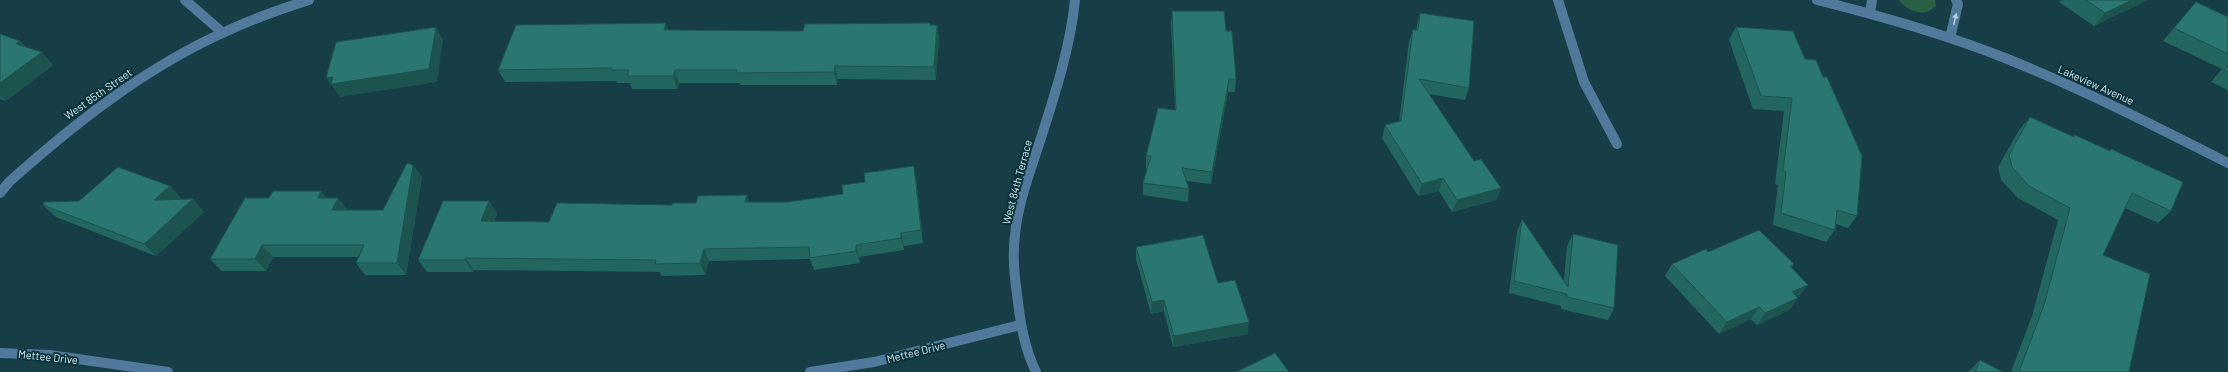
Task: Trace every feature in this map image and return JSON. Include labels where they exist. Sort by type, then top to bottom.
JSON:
[{"type":"street","points":[[185,0],[224,33],[264,15],[309,0]]},
{"type":"street","name":"West 84th Terrace","points":[[1036,372],[1025,350],[1020,326],[1014,271],[1014,244],[1018,216],[1066,61],[1075,0]]},
{"type":"street","points":[[1558,0],[1584,82],[1617,144]]},
{"type":"street","name":"Lakeview Avenue","points":[[1817,0],[1870,13],[1950,38],[2006,59],[2135,116],[2228,163]]},
{"type":"street","points":[[1870,13],[1872,0]]},
{"type":"street","points":[[1950,38],[1958,4],[1956,0]]},
{"type":"street","name":"West 85th Street","points":[[0,193],[14,177],[74,125],[122,90],[156,69],[224,33]]},
{"type":"street","name":"Mettee Drive","points":[[810,372],[874,362],[1020,326]]},
{"type":"street","name":"Mettee Drive","points":[[0,353],[50,355],[168,372]]},
{"type":"green space","points":[[1899,0],[1935,0],[1936,6],[1931,10],[1921,13],[1907,8]]},
{"type":"building","points":[[2086,0],[2132,0],[2105,13]]},
{"type":"building","points":[[2196,2],[2228,17],[2228,54],[2174,28]]},
{"type":"building","points":[[1172,11],[1224,11],[1226,31],[1232,31],[1236,79],[1229,79],[1212,172],[1182,168],[1189,189],[1143,183],[1151,156],[1146,156],[1158,108],[1176,110]]},
{"type":"building","points":[[1420,13],[1474,21],[1469,88],[1419,79],[1474,161],[1481,159],[1501,188],[1457,200],[1443,178],[1422,184],[1385,125],[1401,121],[1413,30],[1418,30]]},
{"type":"building","points":[[666,23],[664,30],[803,31],[805,24],[930,23],[930,25],[937,25],[934,67],[835,66],[834,72],[736,73],[737,70],[675,70],[673,76],[627,76],[629,70],[611,70],[612,68],[498,70],[516,25]]},
{"type":"building","points":[[436,27],[429,69],[331,84],[333,77],[326,78],[336,42]]},
{"type":"building","points":[[1736,27],[1793,31],[1805,59],[1816,60],[1823,77],[1827,77],[1862,156],[1857,216],[1837,210],[1835,230],[1781,213],[1786,172],[1783,171],[1792,98],[1761,96]]},
{"type":"building","points":[[0,34],[20,41],[16,44],[42,52],[0,83]]},
{"type":"building","points":[[2228,64],[2228,72],[2224,70]]},
{"type":"building","points":[[2030,117],[2074,137],[2075,135],[2110,151],[2111,149],[2183,182],[2171,211],[2132,193],[2103,255],[2150,274],[2129,372],[2019,372],[2044,305],[2070,208],[2029,186],[2012,167],[2009,155]]},
{"type":"building","points":[[407,163],[413,165],[397,263],[356,263],[364,245],[262,245],[255,259],[210,259],[245,198],[269,198],[273,191],[321,191],[318,198],[338,198],[332,210],[383,210]]},
{"type":"building","points":[[914,166],[921,230],[901,233],[901,238],[856,245],[856,251],[810,258],[809,247],[704,249],[700,263],[655,264],[656,260],[465,258],[465,260],[418,260],[443,201],[489,201],[481,221],[549,222],[557,203],[672,205],[672,203],[696,203],[698,196],[747,195],[745,202],[787,202],[843,194],[842,185],[865,182],[864,173]]},
{"type":"building","points":[[118,167],[170,186],[154,200],[193,199],[144,244],[43,205],[44,202],[79,201]]},
{"type":"building","points":[[1522,219],[1568,287],[1573,234],[1618,245],[1614,308],[1567,297],[1567,294],[1514,281]]},
{"type":"building","points":[[1759,230],[1794,264],[1790,266],[1808,285],[1792,292],[1798,298],[1765,313],[1759,307],[1727,322],[1672,264],[1706,249],[1708,252]]},
{"type":"building","points":[[1203,235],[1218,283],[1235,280],[1249,322],[1174,336],[1164,300],[1152,302],[1136,247]]},
{"type":"building","points":[[1275,353],[1289,372],[1236,372]]},
{"type":"building","points":[[1980,360],[2003,372],[1975,372]]}]
